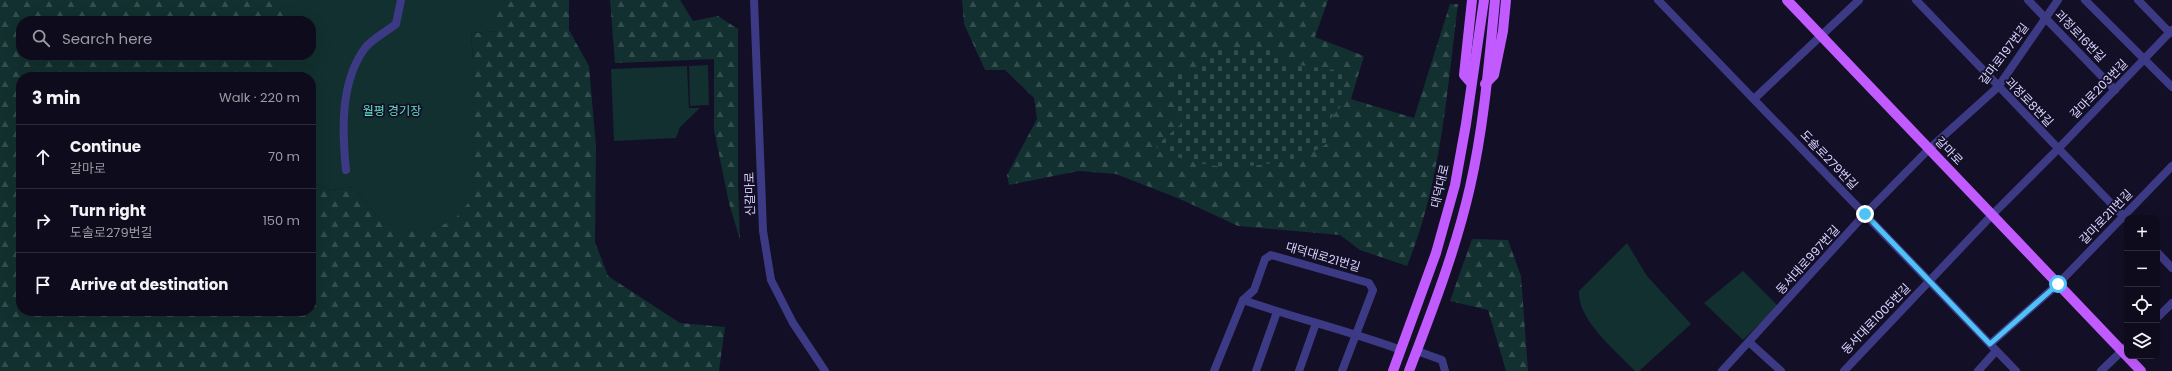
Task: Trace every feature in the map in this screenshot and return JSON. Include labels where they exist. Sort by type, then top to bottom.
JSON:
[{"type":"main road","points":[[1471,83],[1464,75],[1472,0]]},
{"type":"main road","name":"대덕대로","points":[[1393,371],[1436,253],[1455,185],[1466,124],[1484,0]]},
{"type":"main road","points":[[1409,371],[1450,257],[1470,187],[1482,124],[1495,0]]},
{"type":"main road","points":[[1486,84],[1494,75],[1503,31],[1506,0]]},
{"type":"main road","name":"갈마로","points":[[1787,0],[2058,284],[2124,349]]},
{"type":"main road","name":"갈마로","points":[[2132,359],[2141,371]]},
{"type":"street","points":[[346,170],[343,136],[344,108],[354,69],[365,48],[396,24],[401,0]]},
{"type":"street","name":"신갈마로","points":[[754,0],[763,232],[771,280],[793,323],[825,371]]},
{"type":"street","name":"도솔로279번길","points":[[1658,0],[2016,371]]},
{"type":"street","points":[[1754,100],[1822,37],[1859,0]]},
{"type":"street","name":"괴정로8번길","points":[[1916,0],[2124,217]]},
{"type":"street","name":"괴정로16번길","points":[[2028,0],[2115,90]]},
{"type":"street","name":"갈마로197번길","points":[[1929,149],[1998,87],[2058,0]]},
{"type":"street","points":[[2084,0],[2172,87]]},
{"type":"street","points":[[2138,0],[2171,31]]},
{"type":"street","name":"갈마로203번길","points":[[1992,215],[2058,149],[2171,31]]},
{"type":"street","name":"동서대로997번길","points":[[1722,371],[1865,214],[1929,149]]},
{"type":"street","name":"갈마로211번길","points":[[2128,215],[2172,166]]},
{"type":"street","name":"동서대로1005번길","points":[[1844,371],[1992,215]]},
{"type":"street","name":"갈마로211번길","points":[[2058,284],[2124,219]]},
{"type":"street","name":"대덕대로21번길","points":[[1243,300],[1254,290],[1265,259],[1271,255],[1369,283],[1373,290],[1355,333],[1342,371]]},
{"type":"street","points":[[2160,255],[2172,268]]},
{"type":"street","points":[[1978,371],[1993,348],[2058,284]]},
{"type":"street","points":[[1214,371],[1243,300],[1278,312],[1355,333],[1401,350]]},
{"type":"street","points":[[2160,315],[2172,303]]},
{"type":"street","points":[[1256,371],[1278,312]]},
{"type":"street","points":[[1299,371],[1316,323]]},
{"type":"street","points":[[1749,342],[1781,371]]},
{"type":"street","points":[[2101,371],[2124,349]]},
{"type":"street","points":[[1416,351],[1442,360],[1445,371]]},
{"type":"green space","points":[[0,0],[284,0],[284,16],[16,16],[16,60],[284,60],[284,72],[16,72],[16,316],[316,316],[316,184],[330,190],[353,187],[376,215],[473,59],[471,33],[497,31],[497,0],[569,0],[569,30],[589,66],[596,146],[595,242],[608,276],[680,323],[725,327],[719,371],[0,371]]},
{"type":"green space","name":"월평 경기장","points":[[284,0],[497,0],[497,31],[471,33],[473,59],[474,196],[454,220],[425,232],[396,228],[376,215],[353,187],[330,190],[316,184],[316,72],[284,72],[284,60],[316,60],[316,16],[284,16]]},
{"type":"green space","points":[[610,0],[680,0],[693,21],[718,16],[738,29],[738,189],[740,240],[729,203],[714,130],[714,59],[615,63]]},
{"type":"green space","points":[[962,0],[1328,0],[1315,37],[1364,56],[1351,99],[1414,118],[1450,4],[1458,4],[1446,104],[1435,170],[1419,235],[1407,266],[1360,250],[1340,235],[1238,226],[1180,199],[1116,174],[1079,171],[1009,185],[1007,175],[1037,119],[1034,98],[1005,70],[985,70],[964,24]]},
{"type":"green space","points":[[1273,46],[1291,64],[1343,71],[1341,106],[1326,124],[1331,139],[1322,147],[1309,153],[1278,162],[1261,165],[1229,167],[1217,166],[1160,152],[1156,146],[1181,124],[1169,73],[1198,70],[1215,48]]},
{"type":"green space","points":[[708,65],[709,105],[690,106],[689,66]]},
{"type":"green space","points":[[687,66],[689,108],[700,108],[680,127],[676,138],[614,141],[611,69]]},
{"type":"green space","points":[[1472,239],[1508,240],[1521,276],[1528,371],[1506,371],[1488,310],[1450,301]]},
{"type":"green space","points":[[1627,243],[1647,276],[1691,324],[1639,371],[1635,371],[1600,335],[1584,313],[1580,302],[1579,291]]},
{"type":"green space","points":[[1743,271],[1778,306],[1743,340],[1704,303]]},
{"type":"route","points":[[1865,214],[1990,344],[2058,284]]}]
